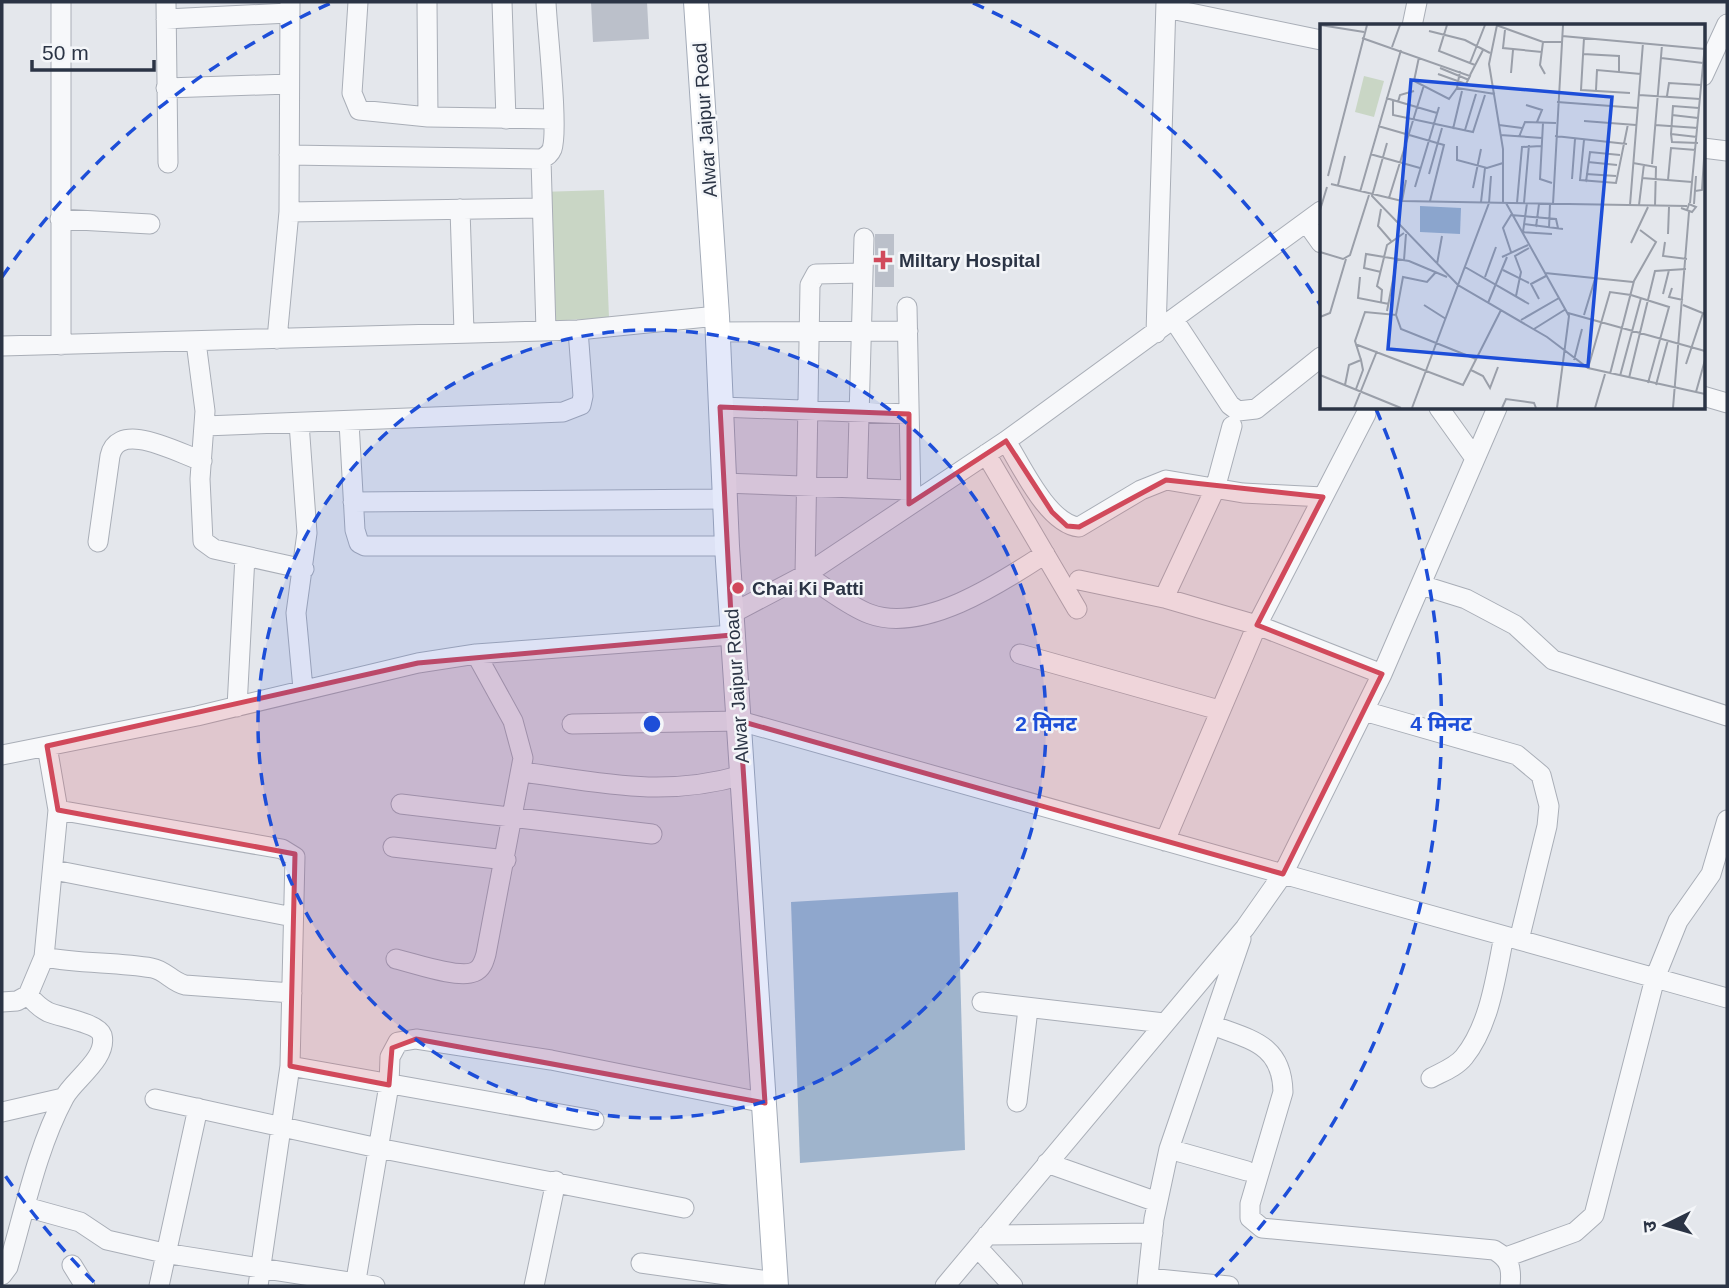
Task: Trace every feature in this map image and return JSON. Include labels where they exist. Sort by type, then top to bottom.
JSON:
[{"type":"main road","name":"Alwar Jaipur Road","points":[[696,2],[717,324],[726,546],[740,721],[776,1284]]},
{"type":"street","points":[[61,2],[61,345]]},
{"type":"street","points":[[358,2],[354,104],[364,113],[552,119]]},
{"type":"street","points":[[427,2],[428,117]]},
{"type":"street","points":[[502,2],[506,119]]},
{"type":"street","points":[[289,155],[541,159],[547,156],[553,148],[545,2]]},
{"type":"street","points":[[1412,24],[1417,2]]},
{"type":"street","points":[[1156,333],[1166,5],[1320,40]]},
{"type":"street","points":[[168,163],[166,10],[289,8],[289,212],[277,339]]},
{"type":"street","points":[[1704,74],[1727,24]]},
{"type":"street","points":[[166,88],[289,84]]},
{"type":"street","points":[[1704,148],[1727,151]]},
{"type":"street","points":[[541,159],[546,331]]},
{"type":"street","points":[[289,212],[542,208]]},
{"type":"street","points":[[460,209],[464,332]]},
{"type":"street","points":[[2,755],[237,707],[393,667],[476,654],[732,624],[805,575],[910,496],[1006,441],[1314,217],[1320,239]]},
{"type":"street","points":[[60,219],[150,224]]},
{"type":"street","points":[[857,488],[864,238]]},
{"type":"street","points":[[805,575],[810,285],[816,274],[863,273]]},
{"type":"street","points":[[907,307],[910,496]]},
{"type":"street","points":[[1174,320],[1230,405],[1238,411],[1256,409],[1320,358]]},
{"type":"street","points":[[2,346],[717,324],[908,331]]},
{"type":"street","points":[[205,426],[564,412],[581,405],[583,396],[578,330]]},
{"type":"street","points":[[196,342],[205,426],[202,461],[203,541],[214,549],[304,569]]},
{"type":"street","points":[[1704,396],[1727,403]]},
{"type":"street","points":[[720,407],[909,414]]},
{"type":"street","points":[[1440,410],[1474,457]]},
{"type":"street","points":[[945,1286],[1245,928],[1283,874],[1382,674],[1496,410]]},
{"type":"street","points":[[1165,842],[1219,710],[1258,625],[1366,414]]},
{"type":"street","points":[[349,422],[356,536],[365,546],[726,546]]},
{"type":"street","points":[[299,423],[307,533],[296,612],[303,689]]},
{"type":"street","points":[[1164,598],[1215,489],[1232,426]]},
{"type":"street","points":[[98,542],[110,456],[113,446],[119,441],[142,440],[202,461]]},
{"type":"street","points":[[1006,441],[1052,512],[1067,526],[1079,527],[1141,490],[1166,480],[1178,480],[1215,489],[1323,497]]},
{"type":"street","points":[[986,454],[1077,608]]},
{"type":"street","points":[[353,502],[724,491],[806,486],[857,488],[910,496]]},
{"type":"street","points":[[805,575],[870,614],[893,619],[933,612],[973,597],[1045,554]]},
{"type":"street","points":[[237,707],[245,556]]},
{"type":"street","points":[[1079,580],[1164,598],[1258,625],[1382,674]]},
{"type":"street","points":[[1421,585],[1491,612],[1515,625],[1561,663],[1727,716]]},
{"type":"street","points":[[396,959],[462,974],[474,972],[481,967],[523,772],[517,731],[476,654]]},
{"type":"street","points":[[1020,654],[1219,710]]},
{"type":"street","points":[[1364,711],[1517,755],[1541,775],[1549,806],[1546,826],[1511,938],[1472,1044],[1463,1058],[1431,1078]]},
{"type":"street","points":[[572,724],[740,721],[1727,998]]},
{"type":"street","points":[[2,1002],[17,1001],[28,995],[44,957],[58,810],[47,746]]},
{"type":"street","points":[[523,772],[652,789],[713,783],[743,775]]},
{"type":"street","points":[[401,804],[652,834]]},
{"type":"street","points":[[58,810],[291,853],[297,865],[293,917],[290,1066],[260,1278]]},
{"type":"street","points":[[1212,1025],[1268,1049],[1283,1073],[1283,1092],[1250,1204],[1250,1218],[1262,1228],[1476,1247],[1506,1257],[1575,1232],[1594,1215],[1655,978],[1678,921],[1710,874],[1727,820]]},
{"type":"street","points":[[393,846],[506,860]]},
{"type":"street","points":[[54,870],[293,917]]},
{"type":"street","points":[[1229,1286],[1148,1282],[1157,1202],[1169,1149],[1245,928]]},
{"type":"street","points":[[44,957],[78,964],[154,968],[176,983],[185,985],[292,993]]},
{"type":"street","points":[[2,1275],[8,1268],[52,1123],[73,1082],[94,1061],[100,1050],[102,1036],[98,1030],[85,1024],[50,1013],[28,995]]},
{"type":"street","points":[[982,1002],[1164,1023]]},
{"type":"street","points":[[1017,1102],[1028,1009]]},
{"type":"street","points":[[355,1285],[389,1085],[392,1048],[398,1042],[416,1040],[551,1060],[765,1103]]},
{"type":"street","points":[[290,1066],[594,1120]]},
{"type":"street","points":[[2,1112],[64,1098]]},
{"type":"street","points":[[155,1099],[378,1148],[684,1208]]},
{"type":"street","points":[[159,1286],[164,1253],[198,1108]]},
{"type":"street","points":[[1169,1149],[1247,1171]]},
{"type":"street","points":[[1047,1163],[1157,1202]]},
{"type":"street","points":[[534,1286],[556,1181]]},
{"type":"street","points":[[26,1207],[80,1222],[107,1240],[260,1278],[375,1286]]},
{"type":"street","points":[[983,1241],[1153,1233]]},
{"type":"street","points":[[983,1241],[1013,1286]]},
{"type":"street","points":[[1506,1257],[1512,1272],[1510,1286]]},
{"type":"street","points":[[641,1263],[776,1284]]},
{"type":"street","points":[[72,1265],[85,1286]]},
{"type":"highlighted area","points":[[720,407],[909,414],[909,504],[1006,441],[1052,512],[1067,526],[1079,527],[1166,480],[1323,497],[1257,625],[1382,674],[1283,874],[740,721],[765,1103],[416,1039],[392,1048],[389,1085],[290,1066],[295,854],[58,810],[47,746],[418,663],[732,635]]},
{"type":"green space","points":[[604,190],[609,318],[545,321],[540,192]]},
{"type":"water","points":[[958,892],[965,1150],[800,1163],[791,902]]},
{"type":"building","points":[[591,2],[647,2],[649,39],[593,42]]},
{"type":"building","points":[[875,234],[894,234],[894,287],[875,287]]},
{"type":"place","name":"Miltary Hospital","points":[[883,260]]},
{"type":"place","name":"Chai Ki Patti","points":[[738,588]]}]
